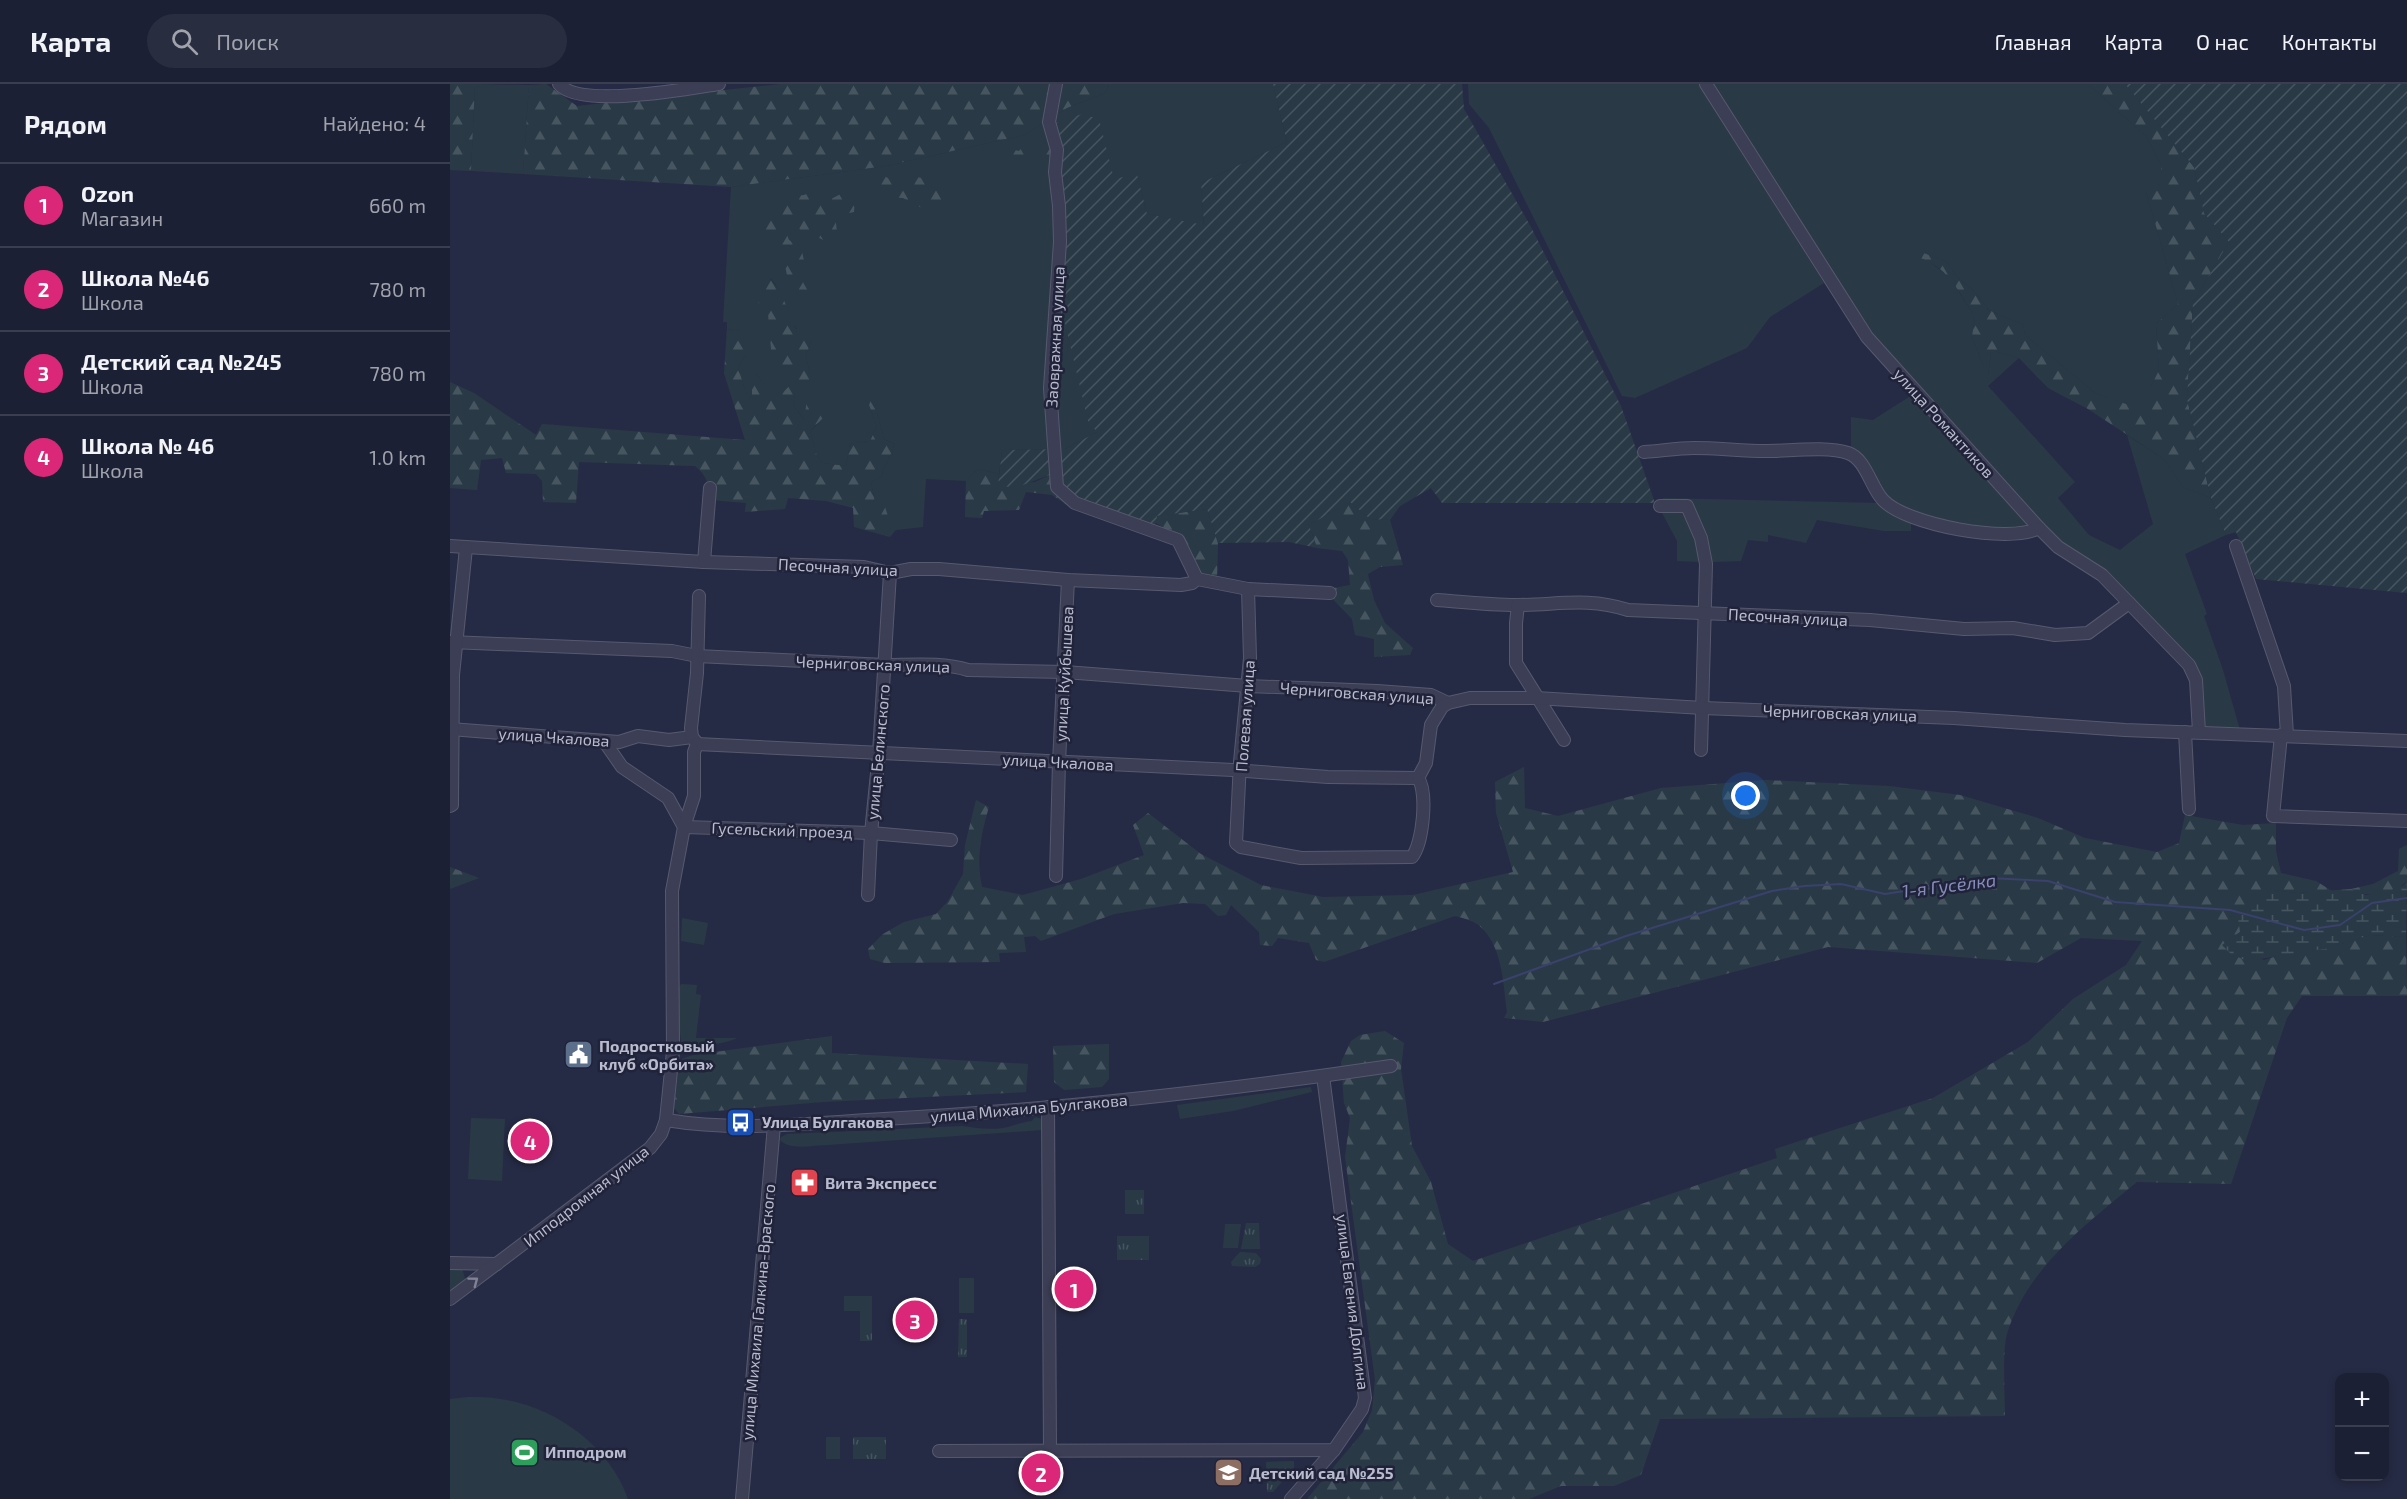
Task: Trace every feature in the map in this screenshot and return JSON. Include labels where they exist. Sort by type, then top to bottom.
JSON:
[{"type":"street","points":[[559,84],[571,93],[604,97],[719,84]]},
{"type":"street","name":"Заовражная улица","points":[[1056,84],[1049,122],[1057,150],[1054,172],[1059,206],[1060,242],[1050,388],[1057,487],[1075,503],[1178,540],[1197,579]]},
{"type":"street","name":"улица Романтиков","points":[[1706,84],[1867,337],[2039,528],[2058,547],[2102,575],[2193,671],[2199,698],[2199,732]]},
{"type":"street","points":[[1644,452],[1695,448],[1849,453],[1857,459],[1883,501],[1904,514],[1928,523],[1972,532],[2030,533],[2039,528]]},
{"type":"street","points":[[704,562],[710,488]]},
{"type":"street","points":[[1660,506],[1687,506],[1701,538],[1706,564],[1701,750]]},
{"type":"street","name":"Песочная улица","points":[[450,546],[704,562],[864,567],[890,573],[911,569],[939,569],[1068,580],[1181,585],[1192,583],[1197,579],[1248,589],[1330,593]]},
{"type":"street","points":[[2236,546],[2284,686],[2284,735],[2273,816],[2407,821]]},
{"type":"street","points":[[451,806],[454,642],[466,548]]},
{"type":"street","name":"улица Белинского","points":[[868,895],[890,573]]},
{"type":"street","name":"улица Куйбышева","points":[[1056,876],[1068,580]]},
{"type":"street","name":"Полевая улица","points":[[1248,589],[1250,658],[1236,843],[1241,847],[1301,858],[1412,856],[1417,851],[1423,818],[1422,784],[1418,778]]},
{"type":"street","name":"Ипподромная улица","points":[[450,1299],[650,1148],[661,1134],[666,1120],[673,1051],[672,891],[684,826],[694,796],[695,741],[691,714],[697,656],[699,596]]},
{"type":"street","name":"Песочная улица","points":[[1437,600],[1518,605],[1554,602],[1606,603],[1628,610],[1870,620],[1964,629],[2013,628],[2055,635],[2088,633],[2129,603]]},
{"type":"street","points":[[1518,605],[1516,663],[1564,740]]},
{"type":"street","name":"Черниговская улица","points":[[454,642],[672,651],[697,656],[885,665],[900,663],[958,667],[968,670],[1065,672],[1248,686],[1377,691],[1431,695],[1448,703],[1470,698],[1536,698],[1703,708],[1954,718],[2088,728],[2407,741]]},
{"type":"street","points":[[1418,778],[1426,763],[1431,725],[1442,707],[1448,703]]},
{"type":"street","name":"улица Чкалова","points":[[452,729],[619,742],[638,736],[669,740],[879,753],[1328,777],[1418,778]]},
{"type":"street","points":[[2185,732],[2189,808]]},
{"type":"street","points":[[604,741],[622,767],[668,798],[684,826]]},
{"type":"street","name":"Гусельский проезд","points":[[684,826],[871,833],[951,840]]},
{"type":"street","name":"улица Михаила Булгакова","points":[[666,1120],[719,1125],[774,1125],[969,1115],[1187,1094],[1390,1066]]},
{"type":"street","name":"улица Евгения Долгина","points":[[1323,1076],[1365,1398],[1362,1409],[1334,1450]]},
{"type":"street","points":[[1048,1107],[1050,1451]]},
{"type":"street","name":"улица Михаила Галкина-Враского","points":[[742,1499],[774,1125]]},
{"type":"street","points":[[450,1263],[497,1264]]},
{"type":"street","points":[[939,1451],[1334,1450]]},
{"type":"street","points":[[1291,1499],[1334,1450]]},
{"type":"green space","points":[[450,84],[475,84],[471,171],[450,170]]},
{"type":"green space","points":[[475,84],[529,85],[523,174],[471,171]]},
{"type":"green space","points":[[546,84],[577,106],[781,84],[1109,84],[1105,93],[1067,108],[1024,135],[886,166],[731,187],[523,174],[529,85]]},
{"type":"green space","points":[[1109,84],[1273,84],[1287,142],[1201,183],[1204,226],[1147,214],[1137,174],[1097,432],[1065,449],[1002,450],[999,474],[978,469],[966,481],[926,479],[923,527],[896,530],[890,537],[890,522],[875,502],[871,482],[882,476],[894,444],[884,439],[877,413],[869,405],[877,426],[870,441],[850,444],[846,466],[823,463],[817,456],[810,431],[819,423],[805,421],[793,405],[795,393],[810,375],[806,356],[812,339],[796,328],[779,290],[770,278],[769,320],[775,346],[790,385],[776,401],[756,374],[752,374],[752,394],[749,402],[738,368],[745,356],[741,331],[727,329],[727,322],[723,322],[731,187],[886,166],[1024,135],[1067,108],[1105,93]]},
{"type":"green space","points":[[1273,84],[1462,84],[1464,109],[1531,227],[1621,406],[1655,503],[1442,503],[1431,488],[1400,506],[1390,520],[1370,519],[1350,502],[1309,525],[1317,548],[1289,542],[1218,543],[1207,509],[1157,516],[1156,523],[1147,531],[1070,507],[1052,495],[1055,487],[1052,474],[1015,488],[998,485],[1002,450],[1065,449],[1097,432],[1088,421],[1061,306],[1053,124],[1082,114],[1099,119],[1114,179],[1137,174],[1147,214],[1204,225],[1201,183],[1287,142]]},
{"type":"green space","points":[[1468,84],[1699,84],[1824,283],[1770,317],[1747,348],[1635,398],[1622,396],[1489,128],[1469,104]]},
{"type":"green space","points":[[1711,84],[2088,84],[2146,136],[2161,164],[2163,191],[2146,191],[2178,304],[2156,324],[2159,370],[2140,410],[2095,393],[2025,335],[2023,325],[1989,310],[1973,290],[1957,277],[1947,262],[1915,250],[1950,278],[1975,317],[1972,336],[1984,367],[1984,375],[1988,376],[1991,350],[2019,358],[1988,386],[2075,482],[2058,498],[2089,535],[2120,550],[2153,524],[2127,435],[2164,459],[2183,487],[2211,498],[2226,535],[2185,554],[2207,614],[2204,616],[2223,670],[2240,730],[2204,728],[2203,696],[2197,671],[2065,548],[1870,335]]},
{"type":"green space","points":[[2088,84],[2125,84],[2194,167],[2204,213],[2229,242],[2193,303],[2187,399],[2211,498],[2183,487],[2164,459],[2088,409],[2048,388],[2019,358],[1991,350],[1988,377],[1983,375],[1984,367],[1972,336],[1975,317],[1943,272],[1935,265],[1914,256],[1916,250],[1947,262],[1957,277],[1973,290],[1989,310],[2023,325],[2025,335],[2095,393],[2140,409],[2159,370],[2156,324],[2178,304],[2146,191],[2162,191],[2161,164],[2146,136]]},
{"type":"green space","points":[[2125,84],[2407,84],[2407,593],[2256,579],[2236,532],[2226,535],[2211,498],[2187,399],[2193,303],[2229,242],[2204,213],[2194,167]]},
{"type":"green space","points":[[1024,145],[1029,150],[1038,145],[1052,150],[1050,156],[1039,154],[1033,160],[1002,154],[1005,148],[1019,151]]},
{"type":"green space","points":[[884,176],[894,181],[913,177],[925,179],[945,203],[924,209],[903,198],[876,197],[867,186],[870,179]]},
{"type":"green space","points":[[852,188],[855,200],[854,212],[835,216],[838,239],[830,243],[817,237],[808,241],[799,228],[786,232],[789,240],[801,246],[804,261],[799,275],[809,293],[800,310],[794,285],[787,275],[781,248],[766,235],[762,221],[781,217],[791,196],[804,195],[817,189],[833,198]]},
{"type":"green space","points":[[769,278],[782,295],[796,329],[805,328],[812,339],[806,356],[810,375],[807,392],[795,393],[793,405],[804,420],[807,400],[830,411],[810,431],[817,456],[823,463],[846,466],[850,444],[870,441],[877,426],[869,405],[877,387],[883,399],[883,408],[877,413],[884,439],[894,444],[882,476],[871,482],[875,502],[885,507],[890,522],[890,537],[854,527],[853,508],[826,501],[788,498],[785,509],[745,512],[746,503],[712,500],[707,481],[695,466],[579,462],[576,503],[543,502],[542,481],[536,474],[506,473],[502,458],[481,460],[477,490],[450,488],[450,382],[474,393],[536,435],[542,424],[745,440],[724,373],[727,329],[741,331],[755,347],[745,356],[738,368],[749,401],[752,394],[752,373],[756,374],[776,400],[790,385],[773,372],[768,314],[758,302]]},
{"type":"green space","points":[[1912,395],[2027,523],[2023,530],[1911,523],[1911,531],[1884,531],[1817,520],[1806,543],[1768,535],[1768,542],[1748,540],[1741,561],[1713,562],[1710,570],[1700,562],[1677,561],[1677,541],[1662,513],[1663,498],[1880,503],[1851,452],[1851,417],[1873,420]]},
{"type":"green space","points":[[978,469],[999,474],[998,485],[1035,482],[1052,474],[1055,488],[1052,495],[1026,492],[1019,510],[984,511],[982,518],[965,517],[966,481]]},
{"type":"green space","points":[[1350,502],[1370,519],[1390,520],[1403,565],[1380,567],[1368,574],[1374,600],[1385,623],[1413,648],[1410,655],[1374,657],[1374,639],[1355,635],[1352,619],[1324,590],[1350,585],[1348,560],[1342,551],[1317,548],[1309,525]]},
{"type":"green space","points":[[1207,509],[1218,543],[1217,580],[1201,576],[1182,539],[1156,523],[1156,516]]},
{"type":"green space","points":[[1524,767],[1525,808],[1558,816],[1661,788],[1766,780],[1889,786],[1960,795],[2038,818],[2085,838],[2157,852],[2179,843],[2185,815],[2243,825],[2276,823],[2276,851],[2281,873],[2316,881],[2332,891],[2297,893],[2273,890],[2240,932],[2223,946],[2264,960],[2280,955],[2329,948],[2370,935],[2406,937],[2407,996],[2302,996],[2287,1018],[2231,1184],[2137,1182],[2079,1231],[2043,1268],[2016,1310],[2005,1341],[2005,1416],[1660,1419],[1641,1475],[1614,1486],[1561,1486],[1529,1499],[1307,1499],[1363,1432],[1372,1410],[1375,1380],[1345,1157],[1350,1118],[1344,1103],[1341,1062],[1351,1041],[1360,1035],[1385,1031],[1404,1043],[1401,1069],[1412,1146],[1431,1182],[1448,1244],[1473,1261],[1777,1158],[1775,1149],[1933,1098],[2028,1042],[2073,999],[2126,965],[2142,941],[2081,938],[2037,963],[1828,947],[1543,1022],[1504,1018],[1507,1012],[1503,977],[1492,942],[1477,924],[1455,916],[1324,962],[1316,960],[1309,943],[1278,938],[1272,946],[1260,945],[1259,932],[1231,905],[1226,915],[1218,916],[1205,904],[1183,903],[1114,914],[1041,941],[1035,936],[1024,937],[1026,952],[999,953],[1000,962],[885,963],[870,959],[868,949],[883,934],[904,922],[936,914],[948,901],[963,874],[965,845],[976,800],[989,807],[980,846],[979,866],[982,887],[1023,895],[1081,879],[1144,855],[1133,825],[1148,813],[1201,854],[1261,885],[1323,897],[1413,895],[1513,872],[1496,813],[1495,782]]},
{"type":"green space","points":[[2407,845],[2407,880],[2404,884],[2394,890],[2376,894],[2361,894],[2351,889],[2373,884],[2398,871],[2399,849]]},
{"type":"green space","points":[[450,867],[479,878],[450,889]]},
{"type":"green space","points":[[2407,880],[2406,937],[2370,935],[2329,948],[2247,961],[2231,954],[2222,945],[2240,932],[2238,917],[2252,896],[2273,890],[2297,893],[2351,889],[2366,895],[2389,891],[2404,885]]},
{"type":"green space","points":[[682,918],[708,923],[704,945],[681,941]]},
{"type":"green space","points":[[681,984],[697,985],[696,994],[701,995],[696,1038],[737,1038],[709,1045],[692,1045],[681,1042],[676,993]]},
{"type":"green space","points":[[832,1036],[832,1053],[1028,1064],[1026,1092],[823,1102],[679,1114],[674,1108],[679,1066],[682,1059],[693,1055]]},
{"type":"green space","points":[[1109,1044],[1109,1079],[1102,1087],[1064,1090],[1054,1082],[1053,1046]]},
{"type":"green space","points":[[1311,1087],[1312,1092],[1233,1111],[1180,1119],[1177,1105]]},
{"type":"green space","points":[[1035,1117],[1045,1120],[1043,1130],[802,1147],[780,1140],[787,1134],[962,1126],[998,1129],[1032,1121]]},
{"type":"green space","points":[[471,1118],[505,1119],[502,1181],[468,1179]]},
{"type":"green space","points":[[1125,1190],[1144,1190],[1144,1214],[1125,1214]]},
{"type":"green space","points":[[1246,1223],[1259,1223],[1260,1249],[1241,1249]]},
{"type":"green space","points":[[1225,1224],[1241,1224],[1238,1248],[1223,1248]]},
{"type":"green space","points":[[1117,1236],[1149,1236],[1149,1260],[1117,1260]]},
{"type":"green space","points":[[1240,1252],[1256,1253],[1261,1259],[1260,1264],[1255,1267],[1232,1266],[1231,1262]]},
{"type":"green space","points":[[462,1268],[465,1279],[450,1291],[450,1269]]},
{"type":"green space","points":[[959,1278],[974,1278],[974,1313],[959,1313]]},
{"type":"green space","points":[[844,1296],[872,1296],[872,1311],[844,1311]]},
{"type":"green space","points":[[860,1311],[872,1311],[872,1341],[860,1341]]},
{"type":"green space","points":[[959,1319],[967,1319],[967,1357],[958,1357]]},
{"type":"green space","name":"Ипподром","points":[[468,1397],[520,1403],[540,1410],[578,1432],[608,1462],[620,1480],[628,1499],[450,1499],[450,1399]]},
{"type":"green space","points":[[826,1437],[840,1437],[840,1459],[826,1459]]},
{"type":"green space","points":[[853,1437],[886,1437],[886,1459],[853,1459]]},
{"type":"green space","points":[[1294,1461],[1294,1468],[1273,1492],[1267,1492],[1266,1462]]},
{"type":"waterway","name":"1-я Гусёлка","points":[[1494,984],[1626,936],[1772,891],[1804,886],[1841,884],[1885,894],[1988,878],[2048,881],[2115,902],[2230,910],[2304,930],[2340,925],[2372,903],[2407,898]]},
{"type":"place","name":"Подростковый клуб «Орбита»","points":[[578,1055]]},
{"type":"place","name":"Улица Булгакова","points":[[741,1122]]},
{"type":"place","name":"Школа № 46","points":[[530,1141]]},
{"type":"place","name":"Вита Экспресс","points":[[804,1183]]},
{"type":"place","name":"Ozon","points":[[1074,1289]]},
{"type":"place","name":"Детский сад №245","points":[[915,1320]]},
{"type":"place","name":"Ипподром","points":[[524,1452]]},
{"type":"place","name":"Школа №46","points":[[1041,1473]]},
{"type":"place","name":"Детский сад №255","points":[[1228,1473]]}]
